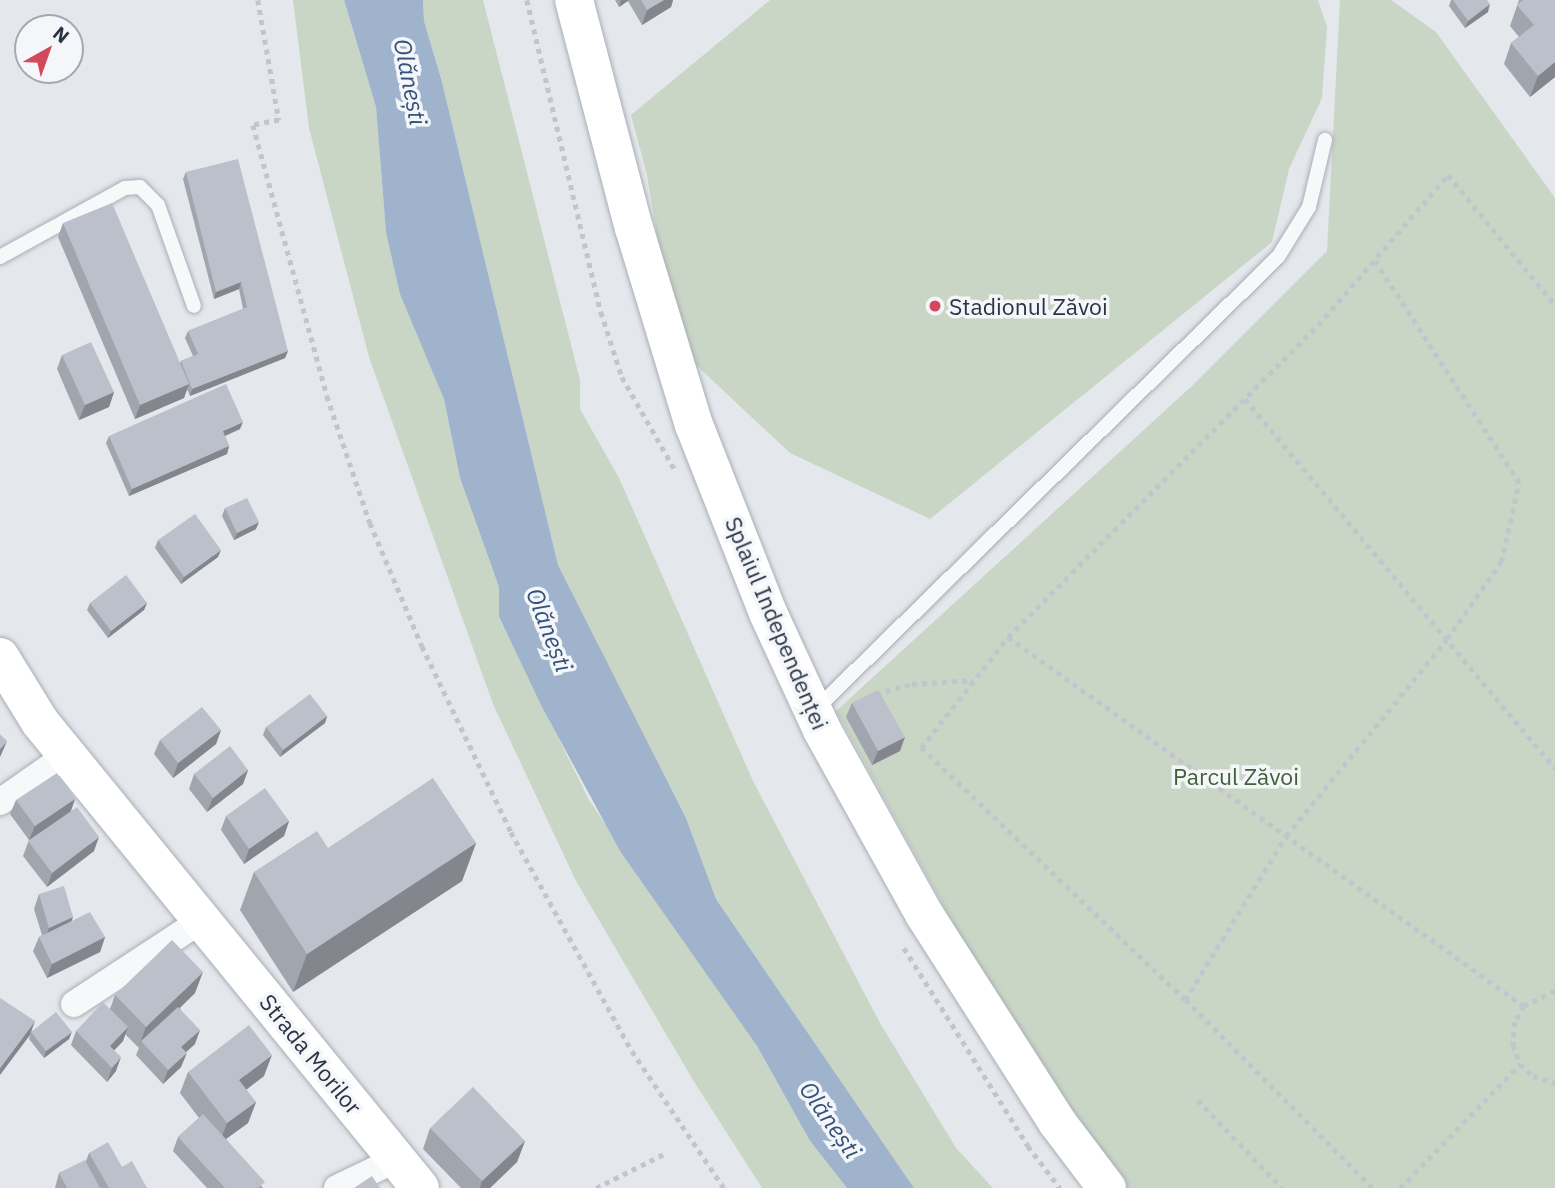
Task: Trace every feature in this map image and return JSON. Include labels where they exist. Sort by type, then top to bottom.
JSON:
[{"type":"street","name":"Splaiul Independenței","points":[[574,0],[634,228],[694,425],[768,613],[813,712],[932,925],[1057,1122],[1107,1188]]},
{"type":"street","name":"Strada Morilor","points":[[0,657],[16,689],[67,755],[420,1188]]},
{"type":"street","points":[[0,802],[67,755]]},
{"type":"street","points":[[74,1004],[202,920]]},
{"type":"street","points":[[337,1188],[397,1159]]},
{"type":"lane","points":[[813,712],[1278,257],[1309,207],[1325,140]]},
{"type":"lane","points":[[0,257],[125,188],[140,187],[158,205],[194,306]]},
{"type":"path","points":[[258,0],[279,120],[253,125],[327,396],[370,523],[422,646],[511,832],[632,1051],[724,1188]]},
{"type":"path","points":[[1372,1188],[1185,1000],[921,748],[1008,637],[1245,399],[1374,260],[1448,175],[1555,305]]},
{"type":"path","points":[[1185,1000],[1286,836],[1447,639],[1501,562],[1519,483],[1374,260]]},
{"type":"path","points":[[1245,399],[1555,768]]},
{"type":"path","points":[[1008,637],[1524,1006]]},
{"type":"path","points":[[868,698],[885,689],[912,684],[974,680]]},
{"type":"path","points":[[1555,991],[1524,1006],[1515,1022],[1513,1045],[1520,1064],[1533,1076],[1555,1083]]},
{"type":"path","points":[[1400,1188],[1520,1064]]},
{"type":"path","points":[[1198,1100],[1282,1188]]},
{"type":"path","points":[[596,1188],[664,1154]]},
{"type":"green space","points":[[293,0],[344,0],[376,107],[386,232],[444,399],[460,478],[499,587],[499,618],[589,800],[757,1046],[810,1141],[847,1188],[762,1188],[693,1080],[576,881],[493,704],[369,357],[309,128]]},
{"type":"green space","points":[[423,0],[483,0],[580,380],[580,409],[619,478],[753,781],[880,1023],[956,1148],[993,1188],[914,1188],[716,899],[686,818],[558,565],[442,82],[424,21]]},
{"type":"green space","name":"Stadionul Zăvoi","points":[[770,0],[1318,0],[1327,27],[1322,98],[1289,169],[1272,242],[930,519],[790,453],[695,364],[659,248],[647,175],[631,115]]},
{"type":"green space","name":"Parcul Zăvoi","points":[[1340,0],[1391,0],[1436,32],[1555,198],[1555,1188],[1122,1188],[963,941],[836,711],[1193,385],[1327,251]]},
{"type":"water","name":"Olănești","points":[[344,0],[423,0],[424,21],[442,82],[558,565],[686,818],[716,899],[914,1188],[847,1188],[810,1141],[757,1046],[620,851],[542,707],[499,617],[499,587],[460,478],[444,399],[400,294],[386,232],[376,107]]},
{"type":"building","points":[[641,0],[664,0],[647,10]]},
{"type":"building","points":[[1453,0],[1487,0],[1490,4],[1468,21]]},
{"type":"building","points":[[1523,0],[1555,0],[1555,62],[1538,76],[1511,43],[1534,25],[1517,5]]},
{"type":"building","points":[[238,159],[288,351],[192,389],[181,361],[198,354],[188,331],[247,307],[241,282],[216,292],[186,172]]},
{"type":"building","points":[[112,203],[189,384],[140,405],[63,223]]},
{"type":"building","points":[[91,342],[114,392],[85,405],[62,355]]},
{"type":"building","points":[[226,384],[243,422],[223,431],[229,446],[132,489],[109,436]]},
{"type":"building","points":[[247,498],[259,522],[237,533],[225,508]]},
{"type":"building","points":[[195,514],[221,550],[184,577],[158,540]]},
{"type":"building","points":[[126,575],[147,603],[111,631],[90,603]]},
{"type":"building","points":[[878,690],[905,737],[878,751],[852,703]]},
{"type":"building","points":[[310,694],[327,716],[283,750],[266,727]]},
{"type":"building","points":[[202,707],[221,730],[178,763],[160,740]]},
{"type":"building","points":[[0,734],[7,741],[0,749]]},
{"type":"building","points":[[230,746],[248,770],[213,798],[194,774]]},
{"type":"building","points":[[57,773],[75,799],[35,826],[16,800]]},
{"type":"building","points":[[433,778],[476,843],[307,954],[254,872],[317,831],[328,848]]},
{"type":"building","points":[[265,788],[289,821],[249,849],[226,816]]},
{"type":"building","points":[[77,807],[99,837],[52,873],[28,841]]},
{"type":"building","points":[[64,886],[73,917],[49,928],[39,894]]},
{"type":"building","points":[[90,912],[105,937],[52,964],[39,937]]},
{"type":"building","points":[[172,940],[203,972],[146,1027],[115,995]]},
{"type":"building","points":[[0,998],[35,1021],[0,1068]]},
{"type":"building","points":[[103,1002],[128,1027],[110,1046],[121,1057],[112,1068],[76,1031]]},
{"type":"building","points":[[178,1007],[200,1030],[181,1047],[187,1053],[168,1070],[141,1041]]},
{"type":"building","points":[[56,1012],[72,1032],[46,1051],[31,1032]]},
{"type":"building","points":[[249,1025],[272,1055],[239,1080],[256,1102],[227,1123],[188,1072]]},
{"type":"building","points":[[473,1087],[525,1141],[482,1181],[430,1128]]},
{"type":"building","points":[[203,1114],[265,1182],[258,1188],[225,1188],[178,1137]]},
{"type":"building","points":[[108,1142],[122,1167],[132,1161],[147,1188],[109,1188],[89,1153]]},
{"type":"building","points":[[85,1160],[100,1188],[67,1188],[59,1173]]},
{"type":"building","points":[[372,1176],[380,1188],[354,1188]]},
{"type":"place","name":"Stadionul Zăvoi","points":[[935,306]]}]
